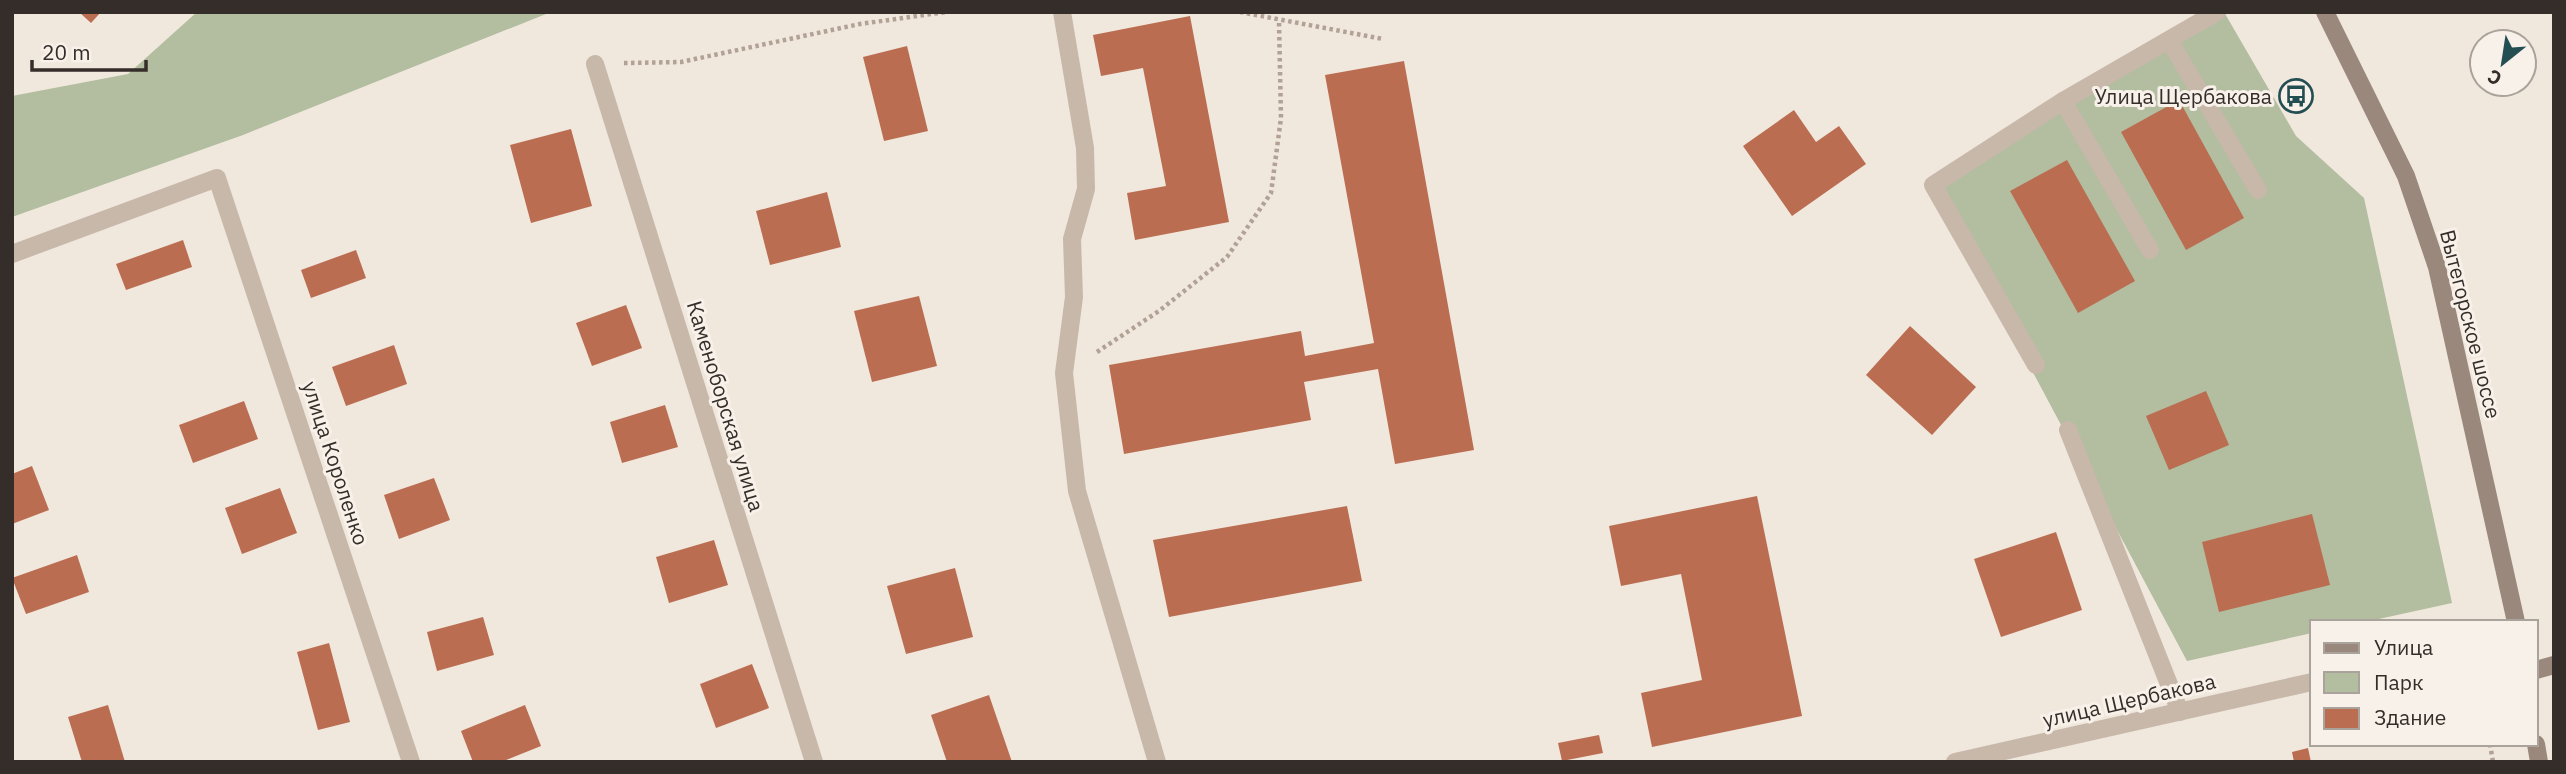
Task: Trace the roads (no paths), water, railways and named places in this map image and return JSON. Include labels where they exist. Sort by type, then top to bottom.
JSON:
[{"type":"main road","name":"Вытегорское шоссе","points":[[2325,12],[2406,176],[2437,267],[2516,620]]},
{"type":"street","points":[[1062,12],[1085,148],[1086,189],[1072,239],[1074,298],[1064,373],[1077,491],[1157,762]]},
{"type":"street","points":[[2036,365],[1933,185],[2063,102],[2217,12]]},
{"type":"street","points":[[2169,40],[2258,190]]},
{"type":"street","name":"Каменоборская улица","points":[[595,64],[814,762]]},
{"type":"street","points":[[2063,102],[2150,250]]},
{"type":"street","name":"улица Короленко","points":[[12,254],[217,178],[411,762]]},
{"type":"street","points":[[2068,430],[2180,712]]},
{"type":"street","name":"улица Щербакова","points":[[1955,762],[1984,759],[2310,682]]},
{"type":"place","name":"Улица Щербакова","points":[[2296,96]]}]
